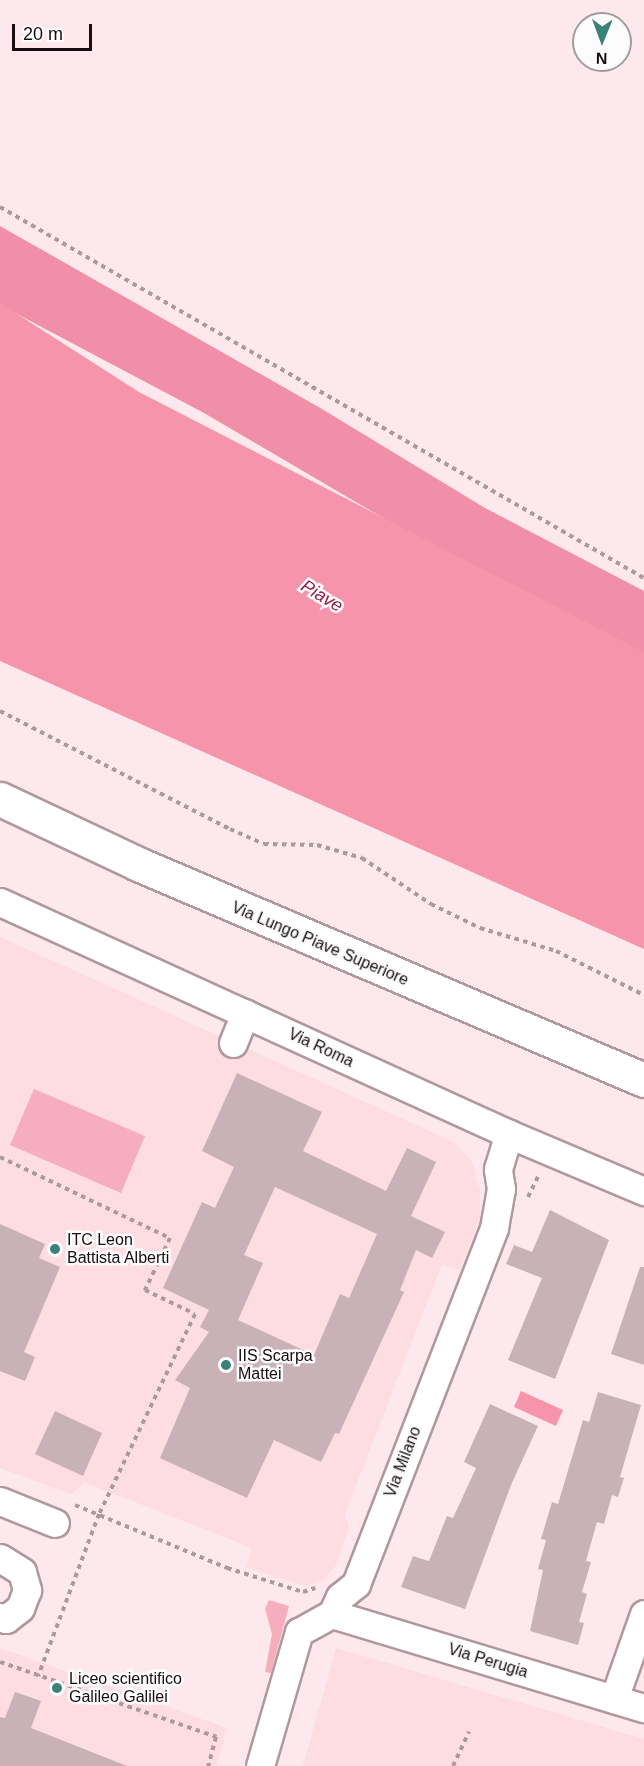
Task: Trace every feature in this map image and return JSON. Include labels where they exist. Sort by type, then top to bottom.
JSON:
[{"type":"main road","name":"Via Lungo Piave Superiore","points":[[0,799],[159,874],[644,1080]]},
{"type":"street","name":"Via Roma","points":[[0,902],[509,1134],[644,1191]]},
{"type":"street","points":[[233,1042],[245,1014]]},
{"type":"street","name":"Via Milano","points":[[260,1766],[299,1632],[332,1614],[340,1597],[356,1584],[494,1228],[501,1189],[498,1169],[509,1134]]},
{"type":"street","points":[[0,1501],[55,1523]]},
{"type":"street","points":[[0,1558],[22,1572],[27,1590],[20,1608],[6,1619],[0,1617]]},
{"type":"street","name":"Via Perugia","points":[[332,1614],[644,1708]]},
{"type":"street","points":[[614,1699],[644,1614]]},
{"type":"path","points":[[0,207],[644,578]]},
{"type":"path","points":[[0,711],[230,829],[264,844],[317,844],[362,858],[431,904],[480,928],[556,951],[644,995]]},
{"type":"path","points":[[0,1157],[170,1238],[145,1290],[195,1314],[99,1514],[38,1676]]},
{"type":"path","points":[[524,1206],[542,1168]]},
{"type":"path","points":[[87,1509],[248,1575],[303,1592],[320,1586]]},
{"type":"path","points":[[0,1662],[216,1737],[208,1766]]},
{"type":"path","points":[[453,1766],[469,1732]]},
{"type":"shaded area","points":[[0,226],[322,409],[485,508],[644,591],[644,671],[204,413],[0,305]]},
{"type":"shaded area","name":"IIS Scarpa Mattei","points":[[0,937],[454,1142],[472,1162],[480,1191],[480,1219],[459,1270],[442,1264],[345,1514],[349,1527],[335,1567],[324,1579],[306,1586],[269,1575],[246,1567],[252,1548],[85,1483],[71,1494],[0,1468]]},
{"type":"shaded area","points":[[34,1089],[145,1136],[121,1193],[10,1145]]},
{"type":"shaded area","points":[[269,1600],[289,1606],[271,1673],[265,1672],[272,1634],[265,1609]]},
{"type":"shaded area","name":"Liceo scientifico Galileo Galilei","points":[[0,1648],[227,1728],[217,1766],[0,1766]]},
{"type":"shaded area","points":[[336,1648],[644,1739],[644,1766],[303,1766]]},
{"type":"water","name":"Piave","points":[[0,303],[139,392],[644,652],[644,949],[0,661]]},
{"type":"water","points":[[521,1391],[563,1410],[556,1426],[514,1407]]},
{"type":"building","points":[[237,1073],[322,1112],[303,1151],[386,1191],[407,1148],[436,1162],[411,1216],[445,1232],[432,1258],[416,1250],[400,1290],[404,1292],[339,1434],[335,1433],[321,1462],[274,1440],[247,1498],[160,1458],[190,1388],[175,1380],[209,1332],[200,1327],[209,1310],[163,1288],[202,1202],[215,1208],[234,1167],[202,1151]],"holes":[[[275,1187],[377,1234],[349,1298],[340,1294],[314,1355],[238,1320],[263,1263],[244,1255]]]},
{"type":"building","points":[[550,1210],[609,1240],[555,1379],[508,1360],[542,1278],[506,1264],[514,1245],[532,1252]]},
{"type":"building","points":[[0,1224],[45,1244],[39,1258],[60,1267],[24,1352],[35,1357],[25,1381],[0,1371]]},
{"type":"building","points":[[640,1267],[644,1267],[644,1365],[611,1354]]},
{"type":"building","points":[[598,1392],[641,1405],[620,1477],[624,1478],[618,1497],[612,1495],[604,1524],[597,1522],[586,1561],[591,1562],[582,1592],[587,1594],[579,1622],[584,1623],[578,1645],[530,1631],[543,1570],[538,1569],[546,1540],[541,1539],[552,1502],[558,1504],[583,1420],[589,1422]]},
{"type":"building","points":[[490,1404],[538,1426],[511,1485],[465,1609],[401,1587],[413,1556],[429,1561],[447,1516],[453,1518],[476,1468],[464,1462]]},
{"type":"building","points":[[55,1411],[102,1433],[83,1476],[35,1454]]},
{"type":"building","points":[[15,1692],[41,1701],[31,1728],[127,1766],[0,1766],[0,1717],[5,1718]]},
{"type":"place","name":"ITC Leon Battista Alberti","points":[[55,1249]]},
{"type":"place","name":"IIS Scarpa Mattei","points":[[226,1365]]},
{"type":"place","name":"Liceo scientifico Galileo Galilei","points":[[57,1688]]}]
